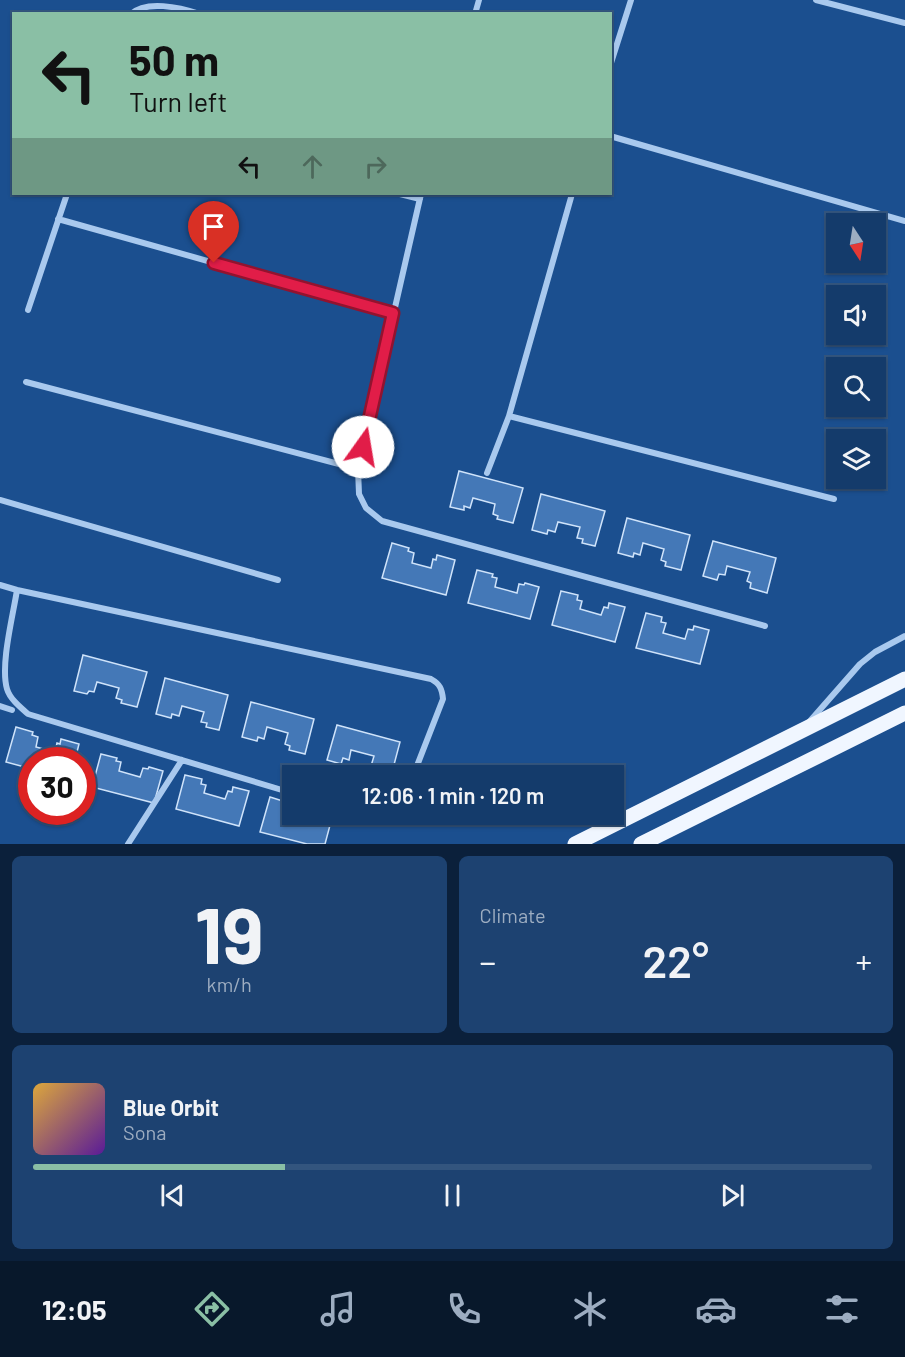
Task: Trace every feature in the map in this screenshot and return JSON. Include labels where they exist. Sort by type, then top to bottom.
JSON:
[{"type":"main road","points":[[575,844],[905,679]]},
{"type":"main road","points":[[641,844],[901,717]]},
{"type":"street","points":[[612,60],[631,0]]},
{"type":"street","points":[[816,0],[905,23]]},
{"type":"street","points":[[131,12],[144,3],[158,1],[194,12]]},
{"type":"street","points":[[612,137],[905,221]]},
{"type":"street","points":[[28,310],[67,195]]},
{"type":"street","points":[[488,473],[509,416],[572,195]]},
{"type":"street","points":[[420,196],[358,469],[358,494],[366,508],[382,521],[765,626]]},
{"type":"street","points":[[58,219],[393,313]]},
{"type":"street","points":[[26,382],[358,469]]},
{"type":"street","points":[[509,416],[834,499]]},
{"type":"street","points":[[0,500],[278,580]]},
{"type":"street","points":[[0,585],[430,679],[442,690],[443,699],[417,765]]},
{"type":"street","points":[[17,590],[4,666],[7,690],[17,705],[28,714],[282,790]]},
{"type":"street","points":[[801,730],[860,664],[875,652],[905,636]]},
{"type":"street","points":[[0,706],[12,710]]},
{"type":"street","points":[[128,844],[182,760]]},
{"type":"building","points":[[459,471],[523,488],[513,523],[497,519],[498,516],[493,514],[495,504],[473,498],[470,508],[464,506],[464,510],[450,507]]},
{"type":"building","points":[[541,494],[605,511],[595,546],[582,543],[583,539],[577,538],[580,527],[558,522],[555,532],[548,530],[547,534],[532,530]]},
{"type":"building","points":[[627,518],[690,535],[681,570],[665,566],[666,562],[661,560],[664,549],[643,543],[640,555],[634,553],[633,557],[618,553]]},
{"type":"building","points":[[713,541],[776,558],[767,593],[750,588],[751,583],[747,581],[750,572],[727,566],[725,575],[719,574],[717,580],[703,576]]},
{"type":"building","points":[[392,543],[409,548],[408,551],[414,553],[412,563],[431,568],[433,559],[436,560],[437,555],[455,560],[446,595],[382,578]]},
{"type":"building","points":[[477,570],[493,574],[492,577],[497,578],[495,587],[517,593],[519,584],[524,585],[525,583],[539,587],[530,619],[468,603]]},
{"type":"building","points":[[561,591],[578,595],[577,600],[582,601],[580,609],[601,615],[604,607],[608,608],[609,603],[625,607],[615,642],[552,625]]},
{"type":"building","points":[[646,613],[662,617],[661,622],[666,623],[663,633],[685,639],[688,629],[693,630],[694,626],[709,630],[700,664],[636,648]]},
{"type":"building","points":[[83,655],[147,672],[137,707],[121,703],[122,700],[116,698],[119,688],[97,682],[94,692],[89,691],[87,694],[74,691]]},
{"type":"building","points":[[165,678],[228,695],[219,730],[206,727],[207,723],[201,722],[204,712],[182,706],[179,716],[172,714],[171,718],[156,714]]},
{"type":"building","points":[[251,702],[314,719],[305,754],[289,750],[290,746],[285,744],[288,733],[267,727],[264,739],[258,737],[257,741],[242,737]]},
{"type":"building","points":[[337,725],[400,742],[394,765],[371,765],[374,756],[351,750],[349,760],[343,758],[341,764],[327,760]]},
{"type":"building","points":[[16,727],[33,732],[32,735],[38,737],[36,747],[18,747],[18,765],[6,762]]},
{"type":"building","points":[[61,739],[79,744],[78,747],[56,747]]},
{"type":"building","points":[[101,754],[117,758],[116,761],[121,762],[119,771],[140,777],[143,768],[148,769],[149,767],[163,771],[154,803],[96,788],[96,772]]},
{"type":"building","points":[[185,775],[202,779],[201,784],[206,785],[204,793],[225,799],[228,791],[232,792],[233,787],[249,791],[239,826],[176,809]]},
{"type":"building","points":[[270,797],[282,801],[282,825],[330,825],[325,844],[307,844],[260,832]]},
{"type":"route","points":[[214,263],[393,313],[363,447]]}]
